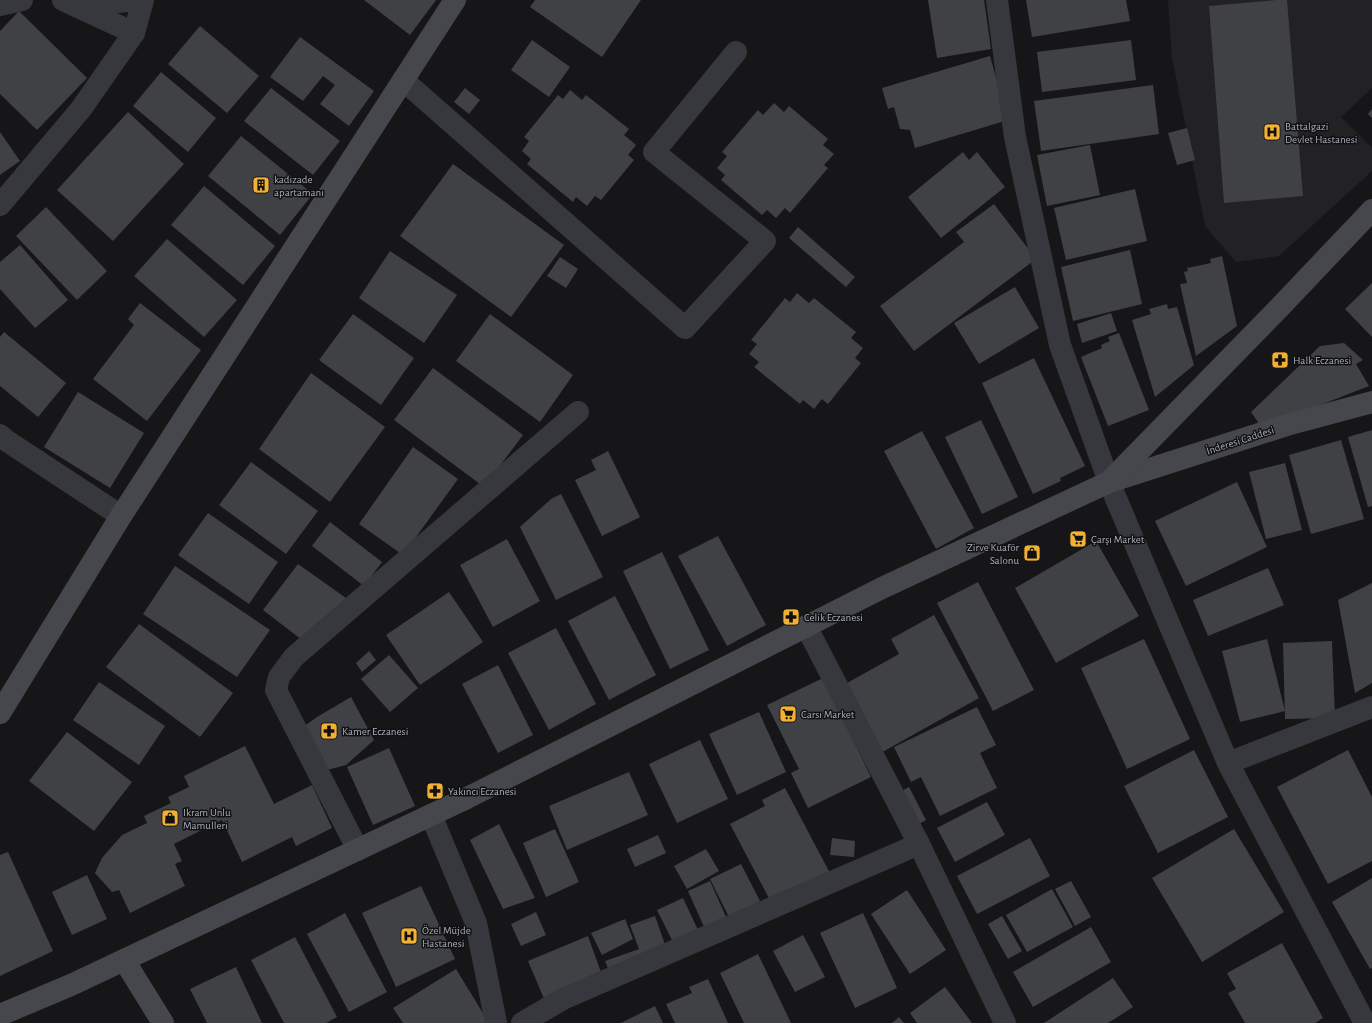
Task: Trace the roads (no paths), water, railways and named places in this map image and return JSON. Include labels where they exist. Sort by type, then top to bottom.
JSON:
[{"type":"main road","points":[[0,713],[121,516],[455,0]]},
{"type":"main road","points":[[0,1015],[71,985],[467,798],[882,588],[1109,482],[1372,210]]},
{"type":"main road","name":"İnderesi Caddesi","points":[[1109,482],[1287,425],[1372,402]]},
{"type":"main road","points":[[124,960],[163,1023]]},
{"type":"street","points":[[0,5],[22,0]]},
{"type":"street","points":[[70,3],[138,0]]},
{"type":"street","points":[[0,205],[81,109],[134,33],[143,0]]},
{"type":"street","points":[[997,0],[1015,137],[1060,345],[1109,482],[1228,763],[1365,1023]]},
{"type":"street","points":[[70,3],[134,33]]},
{"type":"street","points":[[403,80],[685,328],[765,241],[654,152],[736,52]]},
{"type":"street","points":[[358,850],[276,690],[279,677],[294,657],[578,412]]},
{"type":"street","points":[[0,435],[121,516]]},
{"type":"street","points":[[806,626],[919,844],[1005,1023]]},
{"type":"street","points":[[1228,763],[1372,707]]},
{"type":"street","points":[[431,815],[476,923],[496,1023]]},
{"type":"street","points":[[522,1023],[563,999],[919,844]]},
{"type":"place","name":"Battalgazi Devlet Hastanesi","points":[[1272,132]]},
{"type":"place","name":"kadızade apartamanı","points":[[261,185]]},
{"type":"place","name":"Halk Eczanesi","points":[[1280,360]]},
{"type":"place","name":"Çarşı Market","points":[[1078,539]]},
{"type":"place","name":"Zirve Kuaför Salonu","points":[[1032,553]]},
{"type":"place","name":"Celik Eczanesi","points":[[791,617]]},
{"type":"place","name":"Carsı Market","points":[[788,714]]},
{"type":"place","name":"Kamer Eczanesi","points":[[329,731]]},
{"type":"place","name":"Yakıncı Eczanesi","points":[[435,791]]},
{"type":"place","name":"Ikram Unlu Mamulleri","points":[[170,818]]},
{"type":"place","name":"Özel Müjde Hastanesi","points":[[409,936]]}]
